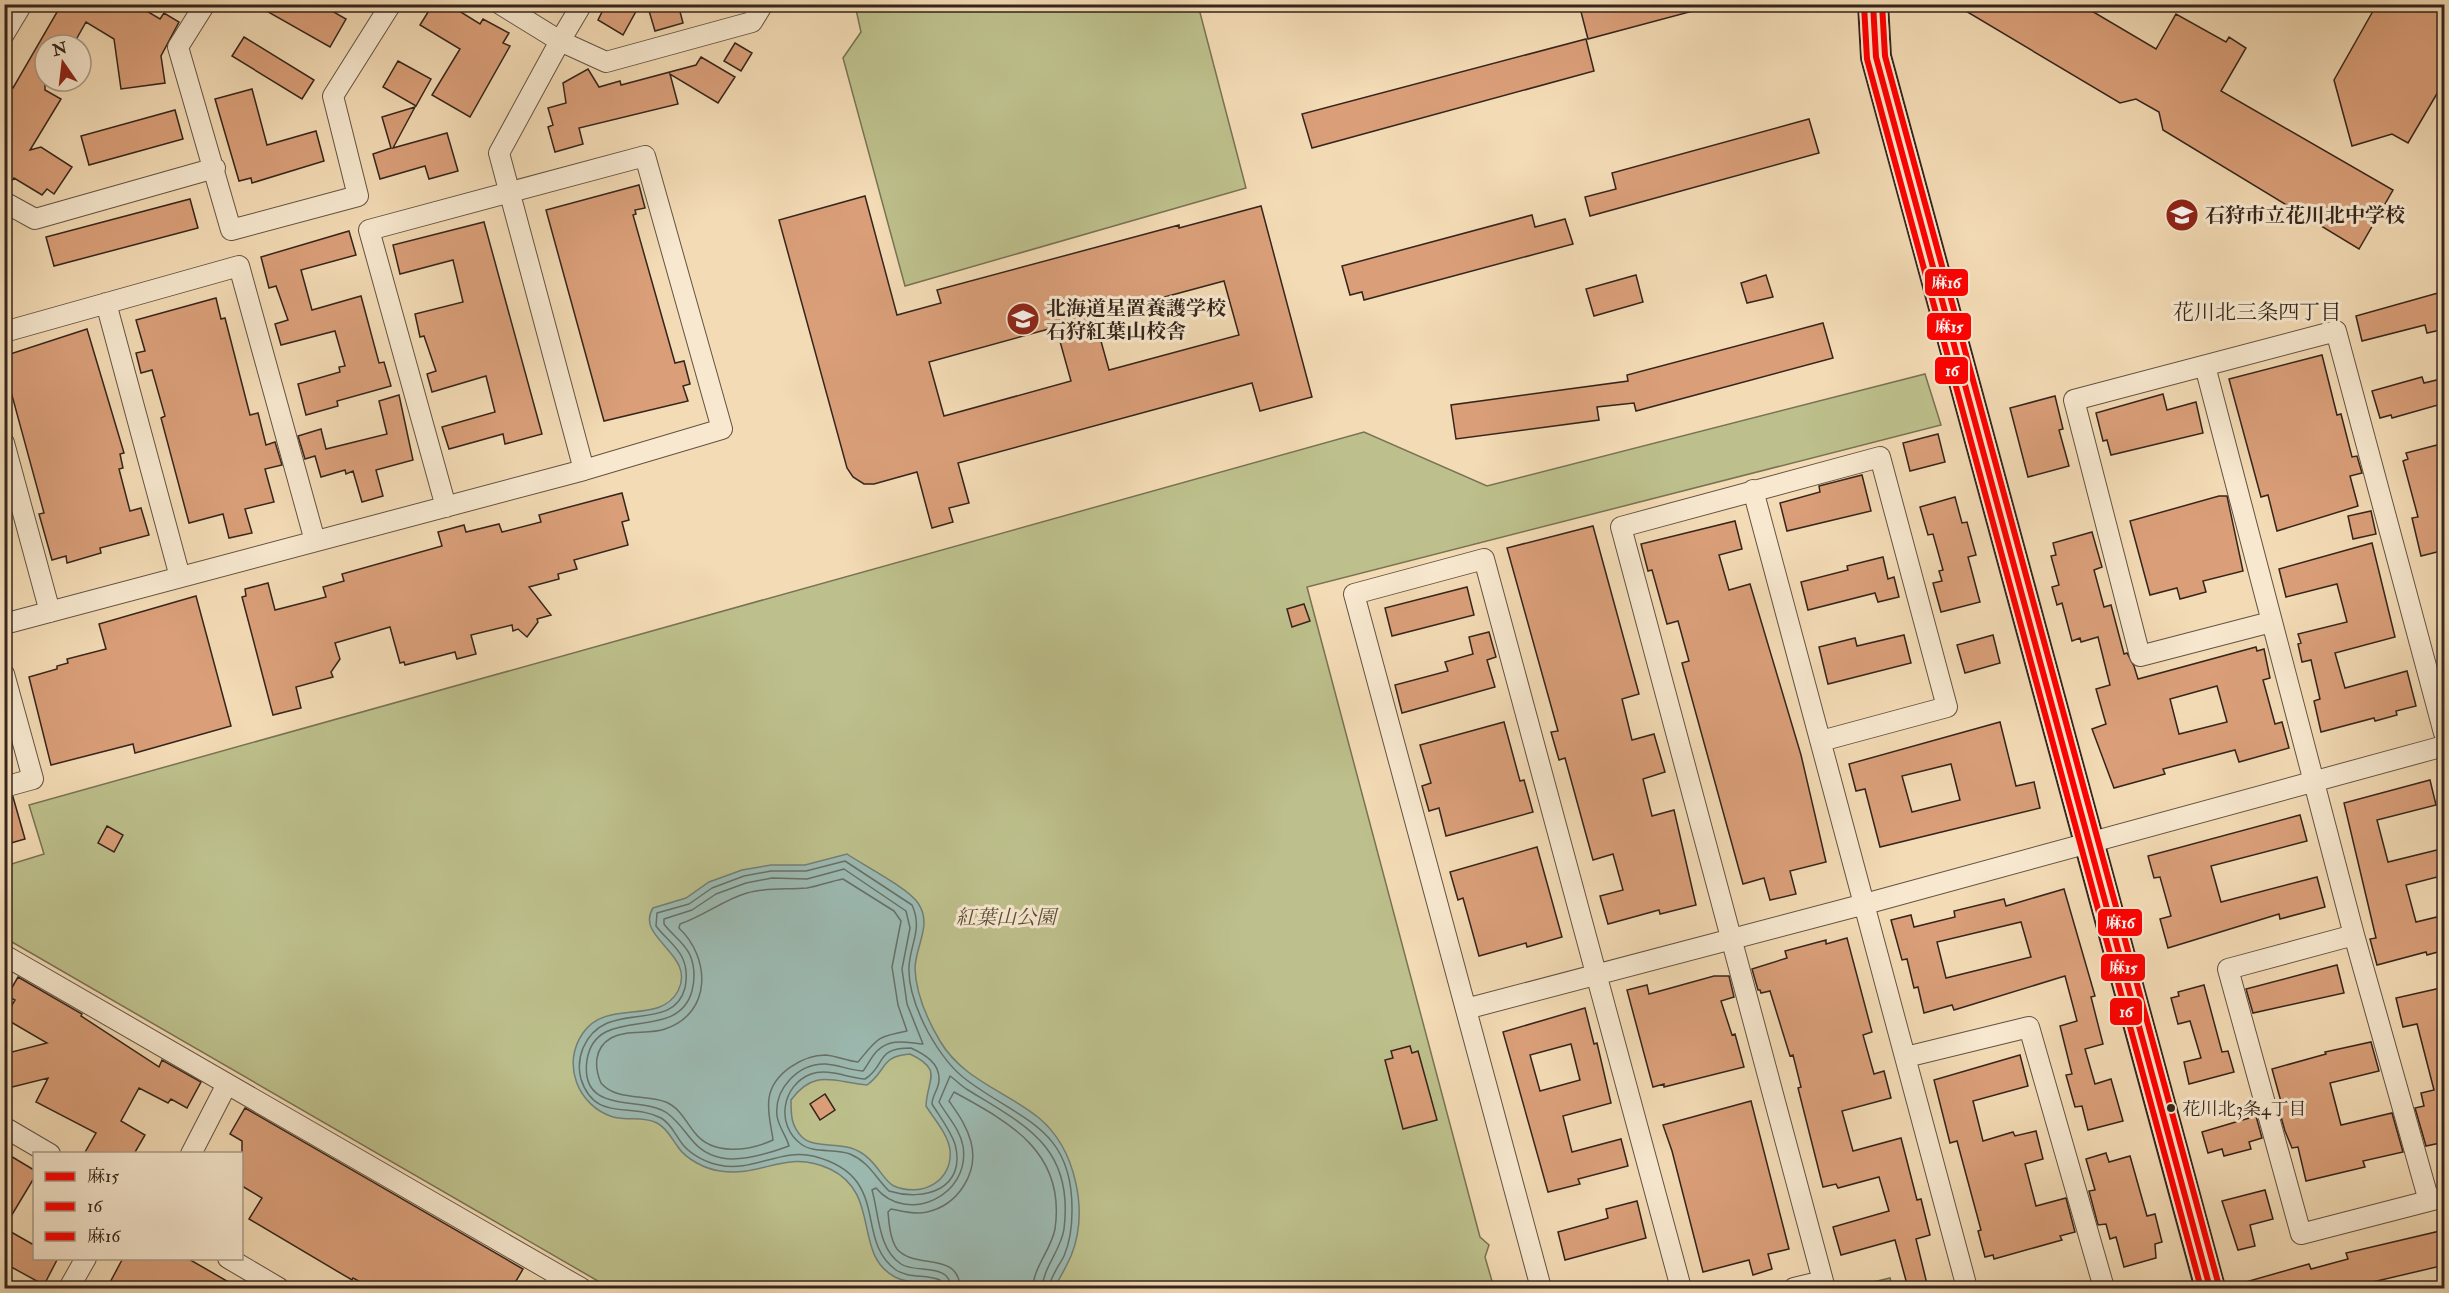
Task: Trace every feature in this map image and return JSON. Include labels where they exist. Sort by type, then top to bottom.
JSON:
[{"type":"street","points":[[4,34],[22,4]]},
{"type":"street","points":[[205,4],[178,47],[215,168],[231,230],[358,196],[333,96],[391,4]]},
{"type":"street","points":[[500,4],[560,41],[606,62],[752,22],[763,4]]},
{"type":"street","points":[[582,4],[499,153],[584,470]]},
{"type":"street","points":[[1873,4],[1876,57],[2210,1288]]},
{"type":"street","points":[[4,624],[315,542],[446,507],[584,470],[722,429],[645,156],[369,230],[446,507]]},
{"type":"street","points":[[4,202],[35,219],[215,168]]},
{"type":"street","points":[[4,332],[239,266],[315,542]]},
{"type":"street","points":[[106,303],[180,577]]},
{"type":"street","points":[[2271,622],[2140,656],[2074,400],[2336,331],[2445,733]]},
{"type":"street","points":[[2205,366],[2354,935],[2437,1199],[2301,1234],[2228,969],[2354,935]]},
{"type":"street","points":[[4,443],[50,612]]},
{"type":"street","points":[[1794,1288],[1823,1281],[1621,526],[1880,457],[1947,707],[1821,741]]},
{"type":"street","points":[[1753,490],[1967,1288]]},
{"type":"street","points":[[1541,1288],[1354,594],[1484,559],[1681,1288]]},
{"type":"street","points":[[4,674],[33,779],[4,787]]},
{"type":"street","points":[[1466,1009],[1732,940],[2445,746]]},
{"type":"street","points":[[4,955],[227,1084],[557,1282],[581,1288]]},
{"type":"street","points":[[1906,1057],[2030,1027],[2104,1288],[2101,1288]]},
{"type":"street","points":[[192,1152],[227,1084]]},
{"type":"street","points":[[4,1127],[47,1152]]},
{"type":"street","points":[[69,1288],[85,1260]]},
{"type":"street","points":[[231,1260],[279,1288]]},
{"type":"green space","points":[[855,5],[1198,5],[1246,188],[905,286],[843,58],[861,32]]},
{"type":"green space","name":"紅葉山公園","points":[[1925,374],[1941,425],[1307,587],[1480,1237],[1489,1245],[1485,1257],[1494,1288],[610,1288],[5,938],[5,866],[44,854],[29,805],[1364,432],[1487,486]]},
{"type":"green space","points":[[1890,1278],[1893,1288],[1849,1288]]},
{"type":"water","points":[[847,854],[913,897],[924,919],[915,969],[918,988],[927,1015],[940,1041],[961,1066],[1039,1118],[1062,1146],[1076,1182],[1079,1220],[1071,1256],[1054,1288],[943,1288],[895,1277],[882,1267],[874,1254],[856,1193],[846,1180],[830,1169],[800,1161],[749,1171],[720,1171],[708,1168],[686,1156],[661,1125],[646,1120],[613,1117],[590,1104],[582,1094],[574,1070],[573,1058],[583,1033],[593,1023],[605,1017],[659,1007],[669,1001],[678,991],[682,978],[679,967],[652,928],[649,919],[653,908],[686,898],[709,882],[742,870],[771,865],[805,865]],"holes":[[[910,1054],[927,1065],[931,1076],[926,1106],[944,1132],[950,1150],[950,1161],[946,1170],[934,1184],[915,1190],[894,1186],[860,1152],[851,1148],[812,1143],[802,1137],[796,1129],[791,1100],[808,1084],[825,1079],[867,1085],[893,1058]]]},
{"type":"building","points":[[56,4],[135,4],[160,19],[164,13],[179,22],[161,56],[165,83],[121,89],[114,39],[86,22],[80,33],[45,33],[60,7]]},
{"type":"building","points":[[254,4],[320,4],[346,19],[330,47]]},
{"type":"building","points":[[433,4],[448,4],[480,24],[483,19],[509,33],[503,43],[510,46],[470,117],[432,95],[460,49],[420,25]]},
{"type":"building","points":[[606,4],[640,4],[623,35],[598,20]]},
{"type":"building","points":[[647,4],[678,4],[683,23],[655,31]]},
{"type":"building","points":[[1579,4],[1692,4],[1693,11],[1588,39]]},
{"type":"building","points":[[1954,4],[2080,4],[2156,49],[2176,14],[2226,42],[2229,37],[2246,48],[2221,91],[2393,190],[2359,249],[2163,130],[2159,112],[2136,99],[2120,103]]},
{"type":"building","points":[[2377,4],[2445,4],[2445,80],[2408,143],[2392,134],[2352,146],[2334,80]]},
{"type":"building","points":[[244,37],[314,80],[302,99],[232,56]]},
{"type":"building","points":[[1586,39],[1594,71],[1312,148],[1302,114]]},
{"type":"building","points":[[735,43],[752,53],[741,71],[724,61]]},
{"type":"building","points":[[33,54],[33,93],[50,93],[61,99],[30,150],[41,147],[72,167],[54,194],[47,189],[42,195],[14,178],[4,190],[4,83],[13,88]]},
{"type":"building","points":[[701,57],[735,77],[718,103],[670,74],[678,104],[579,128],[583,144],[555,152],[548,127],[553,125],[548,108],[566,103],[563,83],[588,69],[599,87],[620,81],[621,85],[696,65]]},
{"type":"building","points":[[398,61],[431,79],[416,106],[383,87]]},
{"type":"building","points":[[252,89],[267,145],[316,131],[324,161],[252,183],[251,178],[239,181],[215,99]]},
{"type":"building","points":[[415,107],[393,148],[447,133],[458,171],[429,179],[425,166],[380,179],[373,154],[391,148],[382,117]]},
{"type":"building","points":[[175,110],[183,139],[89,165],[81,136]]},
{"type":"building","points":[[1809,119],[1819,153],[1590,216],[1585,197],[1616,189],[1612,173]]},
{"type":"building","points":[[639,185],[645,208],[635,210],[636,214],[633,215],[675,363],[684,361],[690,384],[683,386],[688,401],[604,421],[546,210]]},
{"type":"building","points":[[865,196],[897,315],[941,303],[937,290],[1179,225],[1179,228],[1261,206],[1312,397],[1260,411],[1252,383],[958,463],[969,503],[949,508],[953,522],[932,528],[917,472],[874,484],[864,484],[853,477],[847,468],[779,220]],"holes":[[[1224,281],[1239,335],[1109,370],[1094,316]],[[1056,327],[1071,381],[944,416],[929,362]]]},
{"type":"building","points":[[190,199],[198,228],[54,266],[46,237]]},
{"type":"building","points":[[1532,215],[1535,227],[1565,219],[1573,244],[1364,300],[1362,292],[1350,295],[1342,266]]},
{"type":"building","points":[[484,222],[542,434],[505,444],[503,434],[449,449],[442,427],[495,412],[486,376],[432,392],[427,374],[436,371],[424,336],[420,337],[415,314],[463,302],[453,260],[400,274],[393,245]]},
{"type":"building","points":[[349,231],[356,255],[301,270],[312,310],[361,296],[379,363],[384,362],[391,386],[337,401],[338,406],[306,415],[298,384],[340,372],[339,367],[345,366],[335,331],[281,345],[275,324],[288,320],[276,286],[269,288],[261,257]]},
{"type":"building","points":[[1636,275],[1643,302],[1594,316],[1586,289]]},
{"type":"building","points":[[1766,275],[1773,297],[1747,303],[1741,283]]},
{"type":"building","points":[[2445,291],[2445,329],[2427,333],[2425,325],[2362,341],[2356,316]]},
{"type":"building","points":[[216,298],[221,319],[225,318],[250,415],[258,413],[266,445],[275,442],[282,465],[265,469],[274,502],[245,509],[252,533],[229,538],[223,514],[189,523],[161,418],[165,416],[152,370],[141,373],[136,353],[145,351],[136,320]]},
{"type":"building","points":[[1823,323],[1833,358],[1636,411],[1634,403],[1597,407],[1599,420],[1456,439],[1451,405],[1628,381],[1627,375]]},
{"type":"building","points":[[87,329],[124,453],[120,454],[123,468],[119,469],[130,511],[141,508],[149,535],[100,548],[101,553],[67,563],[66,556],[52,560],[39,514],[44,513],[4,366],[4,356]]},
{"type":"building","points":[[2322,355],[2337,415],[2341,414],[2352,457],[2357,456],[2362,473],[2350,476],[2358,506],[2277,531],[2268,495],[2261,497],[2229,379]]},
{"type":"building","points":[[2422,377],[2424,383],[2445,378],[2445,403],[2392,418],[2391,415],[2380,418],[2372,391]]},
{"type":"building","points":[[2163,394],[2167,410],[2196,402],[2203,433],[2111,455],[2107,440],[2103,441],[2096,413]]},
{"type":"building","points":[[399,395],[413,460],[376,470],[383,496],[362,502],[353,471],[346,474],[345,470],[321,477],[315,456],[305,459],[298,436],[321,429],[326,449],[387,434],[379,401]]},
{"type":"building","points":[[2055,396],[2063,429],[2059,430],[2069,466],[2028,477],[2010,408]]},
{"type":"building","points":[[1938,434],[1945,462],[1910,471],[1903,443]]},
{"type":"building","points":[[2441,444],[2445,457],[2445,550],[2421,556],[2412,518],[2418,517],[2403,461],[2408,459],[2406,453]]},
{"type":"building","points":[[1862,475],[1871,511],[1787,531],[1780,503],[1820,492],[1819,486]]},
{"type":"building","points":[[622,493],[629,520],[622,522],[628,545],[574,560],[577,569],[558,574],[559,579],[529,587],[551,615],[537,619],[538,622],[527,637],[518,629],[513,631],[512,625],[471,635],[476,654],[457,659],[455,652],[405,665],[404,662],[400,663],[390,627],[335,643],[340,659],[331,672],[333,677],[296,687],[301,708],[273,715],[242,597],[246,596],[245,589],[268,583],[275,610],[326,597],[323,587],[344,581],[342,574],[442,546],[438,532],[464,525],[466,532],[499,524],[502,532],[541,522],[539,515]]},
{"type":"building","points":[[2219,496],[2227,496],[2243,571],[2203,581],[2206,592],[2180,599],[2177,588],[2150,595],[2130,521]]},
{"type":"building","points":[[1955,497],[1962,523],[1967,522],[1976,555],[1968,557],[1980,602],[1941,612],[1933,583],[1942,581],[1939,571],[1943,570],[1933,534],[1928,535],[1920,507]]},
{"type":"building","points":[[2371,511],[2376,534],[2353,539],[2348,516]]},
{"type":"building","points":[[1735,521],[1742,549],[1719,555],[1729,590],[1750,584],[1801,755],[1826,862],[1790,871],[1796,894],[1770,900],[1764,878],[1743,884],[1682,663],[1689,661],[1678,621],[1667,624],[1652,570],[1648,571],[1641,544]]},
{"type":"building","points":[[1593,526],[1639,694],[1622,699],[1632,740],[1654,734],[1665,772],[1643,779],[1652,816],[1674,810],[1696,905],[1660,914],[1659,910],[1608,924],[1600,896],[1623,890],[1613,854],[1593,860],[1565,758],[1559,760],[1551,732],[1558,731],[1507,548]]},
{"type":"building","points":[[2092,532],[2102,567],[2094,570],[2104,607],[2111,605],[2124,654],[2127,653],[2138,679],[2256,647],[2257,651],[2264,649],[2270,678],[2263,680],[2275,724],[2282,722],[2289,748],[2239,762],[2235,750],[2163,769],[2165,774],[2114,788],[2092,729],[2106,724],[2096,689],[2110,685],[2098,637],[2081,642],[2080,638],[2072,641],[2062,603],[2057,605],[2052,587],[2059,585],[2051,556],[2056,555],[2053,543]],"holes":[[[2217,686],[2227,722],[2179,734],[2170,699]]]},
{"type":"building","points":[[2372,543],[2395,637],[2335,653],[2345,688],[2407,671],[2416,706],[2396,711],[2397,715],[2375,721],[2374,718],[2321,732],[2314,701],[2320,699],[2311,660],[2302,662],[2298,634],[2347,622],[2337,584],[2286,597],[2279,569]]},
{"type":"building","points":[[1883,557],[1888,579],[1894,577],[1899,597],[1878,602],[1875,593],[1808,610],[1801,582],[1848,570],[1847,566]]},
{"type":"building","points":[[1467,587],[1474,615],[1392,636],[1385,608]]},
{"type":"building","points":[[196,596],[231,726],[135,753],[133,744],[51,765],[29,677],[57,669],[57,666],[68,663],[67,659],[106,649],[99,624]]},
{"type":"building","points":[[1304,604],[1310,621],[1292,627],[1287,609]]},
{"type":"building","points":[[1489,632],[1496,657],[1487,660],[1495,687],[1402,713],[1395,685],[1448,671],[1445,662],[1473,654],[1469,637]]},
{"type":"building","points":[[1904,635],[1911,663],[1828,684],[1819,647],[1855,638],[1857,646]]},
{"type":"building","points":[[1993,635],[2000,663],[1965,673],[1957,645]]},
{"type":"building","points":[[1504,722],[1520,781],[1524,780],[1533,812],[1446,836],[1439,808],[1429,811],[1422,786],[1431,783],[1420,745]]},
{"type":"building","points":[[2000,722],[2016,786],[2034,782],[2040,808],[1880,847],[1865,789],[1856,791],[1849,764]],"holes":[[[1951,764],[1960,800],[1912,812],[1902,776]]]},
{"type":"building","points":[[2430,780],[2436,805],[2377,820],[2388,862],[2445,848],[2445,875],[2406,885],[2416,922],[2441,916],[2445,927],[2445,950],[2427,955],[2426,952],[2377,965],[2370,939],[2376,938],[2344,803]]},
{"type":"building","points":[[13,797],[25,839],[4,845],[4,799]]},
{"type":"building","points":[[2300,815],[2307,841],[2211,866],[2221,902],[2317,877],[2325,907],[2280,919],[2279,914],[2168,948],[2160,919],[2171,916],[2160,877],[2154,878],[2148,856]]},
{"type":"building","points":[[107,826],[123,835],[114,852],[98,843]]},
{"type":"building","points":[[1537,847],[1562,937],[1527,947],[1526,943],[1479,956],[1463,898],[1458,900],[1450,872]]},
{"type":"building","points":[[2064,889],[2095,996],[2091,997],[2103,1044],[2085,1049],[2095,1084],[2111,1079],[2123,1121],[2088,1130],[2082,1106],[2075,1107],[2066,1075],[2072,1074],[2060,1026],[2077,1021],[2065,976],[1954,1010],[1952,1005],[1924,1013],[1918,987],[1914,988],[1907,959],[1902,960],[1891,920],[1911,915],[1914,927],[1955,917],[1954,911],[2004,899],[2006,906]],"holes":[[[2021,922],[2031,957],[1946,978],[1937,942]]]},
{"type":"building","points":[[1847,938],[1872,1032],[1863,1035],[1874,1074],[1884,1071],[1891,1098],[1842,1111],[1853,1151],[1901,1138],[1917,1200],[1921,1199],[1930,1235],[1916,1239],[1928,1288],[1908,1288],[1895,1240],[1841,1255],[1833,1227],[1889,1211],[1879,1177],[1838,1188],[1836,1184],[1823,1187],[1798,1088],[1801,1087],[1793,1055],[1790,1056],[1770,991],[1761,993],[1758,990],[1752,969],[1787,958],[1785,951],[1826,940],[1826,944]]},
{"type":"building","points":[[2337,965],[2344,993],[2253,1013],[2246,989]]},
{"type":"building","points":[[1714,976],[1729,976],[1734,997],[1721,1001],[1732,1035],[1735,1034],[1744,1067],[1664,1087],[1664,1084],[1653,1087],[1627,990],[1647,985],[1649,994]]},
{"type":"building","points":[[18,977],[82,1014],[81,1016],[159,1067],[162,1060],[201,1082],[187,1108],[171,1099],[168,1103],[139,1088],[121,1121],[145,1135],[135,1152],[85,1152],[96,1133],[36,1102],[48,1078],[4,1089],[4,1054],[47,1043],[4,1018],[15,1000],[7,996]]},
{"type":"building","points":[[2204,985],[2222,1052],[2228,1051],[2234,1072],[2189,1084],[2184,1062],[2201,1058],[2190,1021],[2178,1024],[2171,998],[2179,996],[2178,992]]},
{"type":"building","points":[[2445,987],[2445,1011],[2439,1012],[2445,1034],[2445,1142],[2426,1146],[2415,1108],[2424,1106],[2421,1093],[2434,1090],[2417,1024],[2403,1027],[2396,998]]},
{"type":"building","points":[[1585,1008],[1594,1044],[1597,1043],[1611,1103],[1563,1116],[1572,1152],[1621,1139],[1628,1166],[1578,1179],[1580,1184],[1548,1192],[1503,1032]],"holes":[[[1571,1044],[1580,1080],[1540,1091],[1530,1055]]]},
{"type":"building","points":[[2371,1042],[2379,1071],[2330,1083],[2341,1125],[2392,1113],[2403,1152],[2363,1161],[2365,1167],[2306,1181],[2298,1147],[2292,1148],[2285,1131],[2279,1110],[2283,1109],[2272,1069],[2326,1054],[2325,1052]]},
{"type":"building","points":[[1410,1046],[1412,1053],[1418,1051],[1437,1120],[1403,1129],[1385,1060],[1393,1058],[1391,1051]]},
{"type":"building","points":[[2020,1055],[2028,1086],[1973,1101],[1983,1141],[2013,1132],[2015,1136],[2036,1131],[2043,1159],[2025,1164],[2036,1206],[2066,1198],[2075,1232],[2060,1236],[2062,1240],[1994,1259],[1993,1255],[1985,1257],[1978,1231],[1981,1230],[1957,1141],[1950,1143],[1934,1080]]},
{"type":"building","points":[[825,1094],[835,1110],[820,1120],[810,1104]]},
{"type":"building","points":[[1751,1101],[1789,1249],[1768,1254],[1772,1269],[1753,1275],[1749,1260],[1703,1272],[1672,1151],[1663,1125]]},
{"type":"building","points":[[245,1108],[523,1269],[512,1288],[372,1288],[353,1278],[352,1280],[249,1219],[262,1198],[243,1187],[242,1141],[230,1134]]},
{"type":"building","points":[[2256,1116],[2262,1138],[2249,1142],[2251,1149],[2224,1156],[2222,1149],[2208,1153],[2202,1132]]},
{"type":"building","points":[[4,1152],[33,1169],[33,1180],[4,1228]]},
{"type":"building","points":[[2106,1153],[2109,1162],[2130,1156],[2147,1216],[2155,1214],[2162,1242],[2155,1244],[2156,1258],[2124,1267],[2116,1237],[2110,1239],[2106,1224],[2098,1225],[2089,1191],[2095,1190],[2086,1159]]},
{"type":"building","points":[[2265,1190],[2273,1219],[2250,1225],[2255,1246],[2238,1250],[2222,1201]]},
{"type":"building","points":[[1637,1201],[1646,1238],[1565,1260],[1558,1232],[1608,1218],[1606,1209]]},
{"type":"building","points":[[4,1228],[33,1244],[33,1260],[57,1260],[44,1285],[4,1263]]},
{"type":"building","points":[[2440,1231],[2445,1250],[2445,1265],[2347,1288],[2242,1288],[2242,1283],[2309,1264],[2311,1269],[2348,1259],[2346,1253]]},
{"type":"building","points":[[122,1260],[190,1260],[239,1288],[107,1288]]},
{"type":"transit line","name":"麻15","points":[[1873,4],[1876,57],[2210,1288]]},
{"type":"transit line","name":"麻16","points":[[1882,4],[1885,56],[2219,1286]]},
{"type":"transit line","name":"16","points":[[1864,5],[1867,59],[2201,1288]]},
{"type":"place","name":"石狩市立花川北中学校","points":[[2182,215]]},
{"type":"place","name":"北海道星置養護学校 石狩紅葉山校舎","points":[[1023,319]]},
{"type":"place","name":"花川北3条4丁目","points":[[2171,1108]]},
{"type":"district","name":"花川北三条四丁目","points":[[2257,312]]}]
